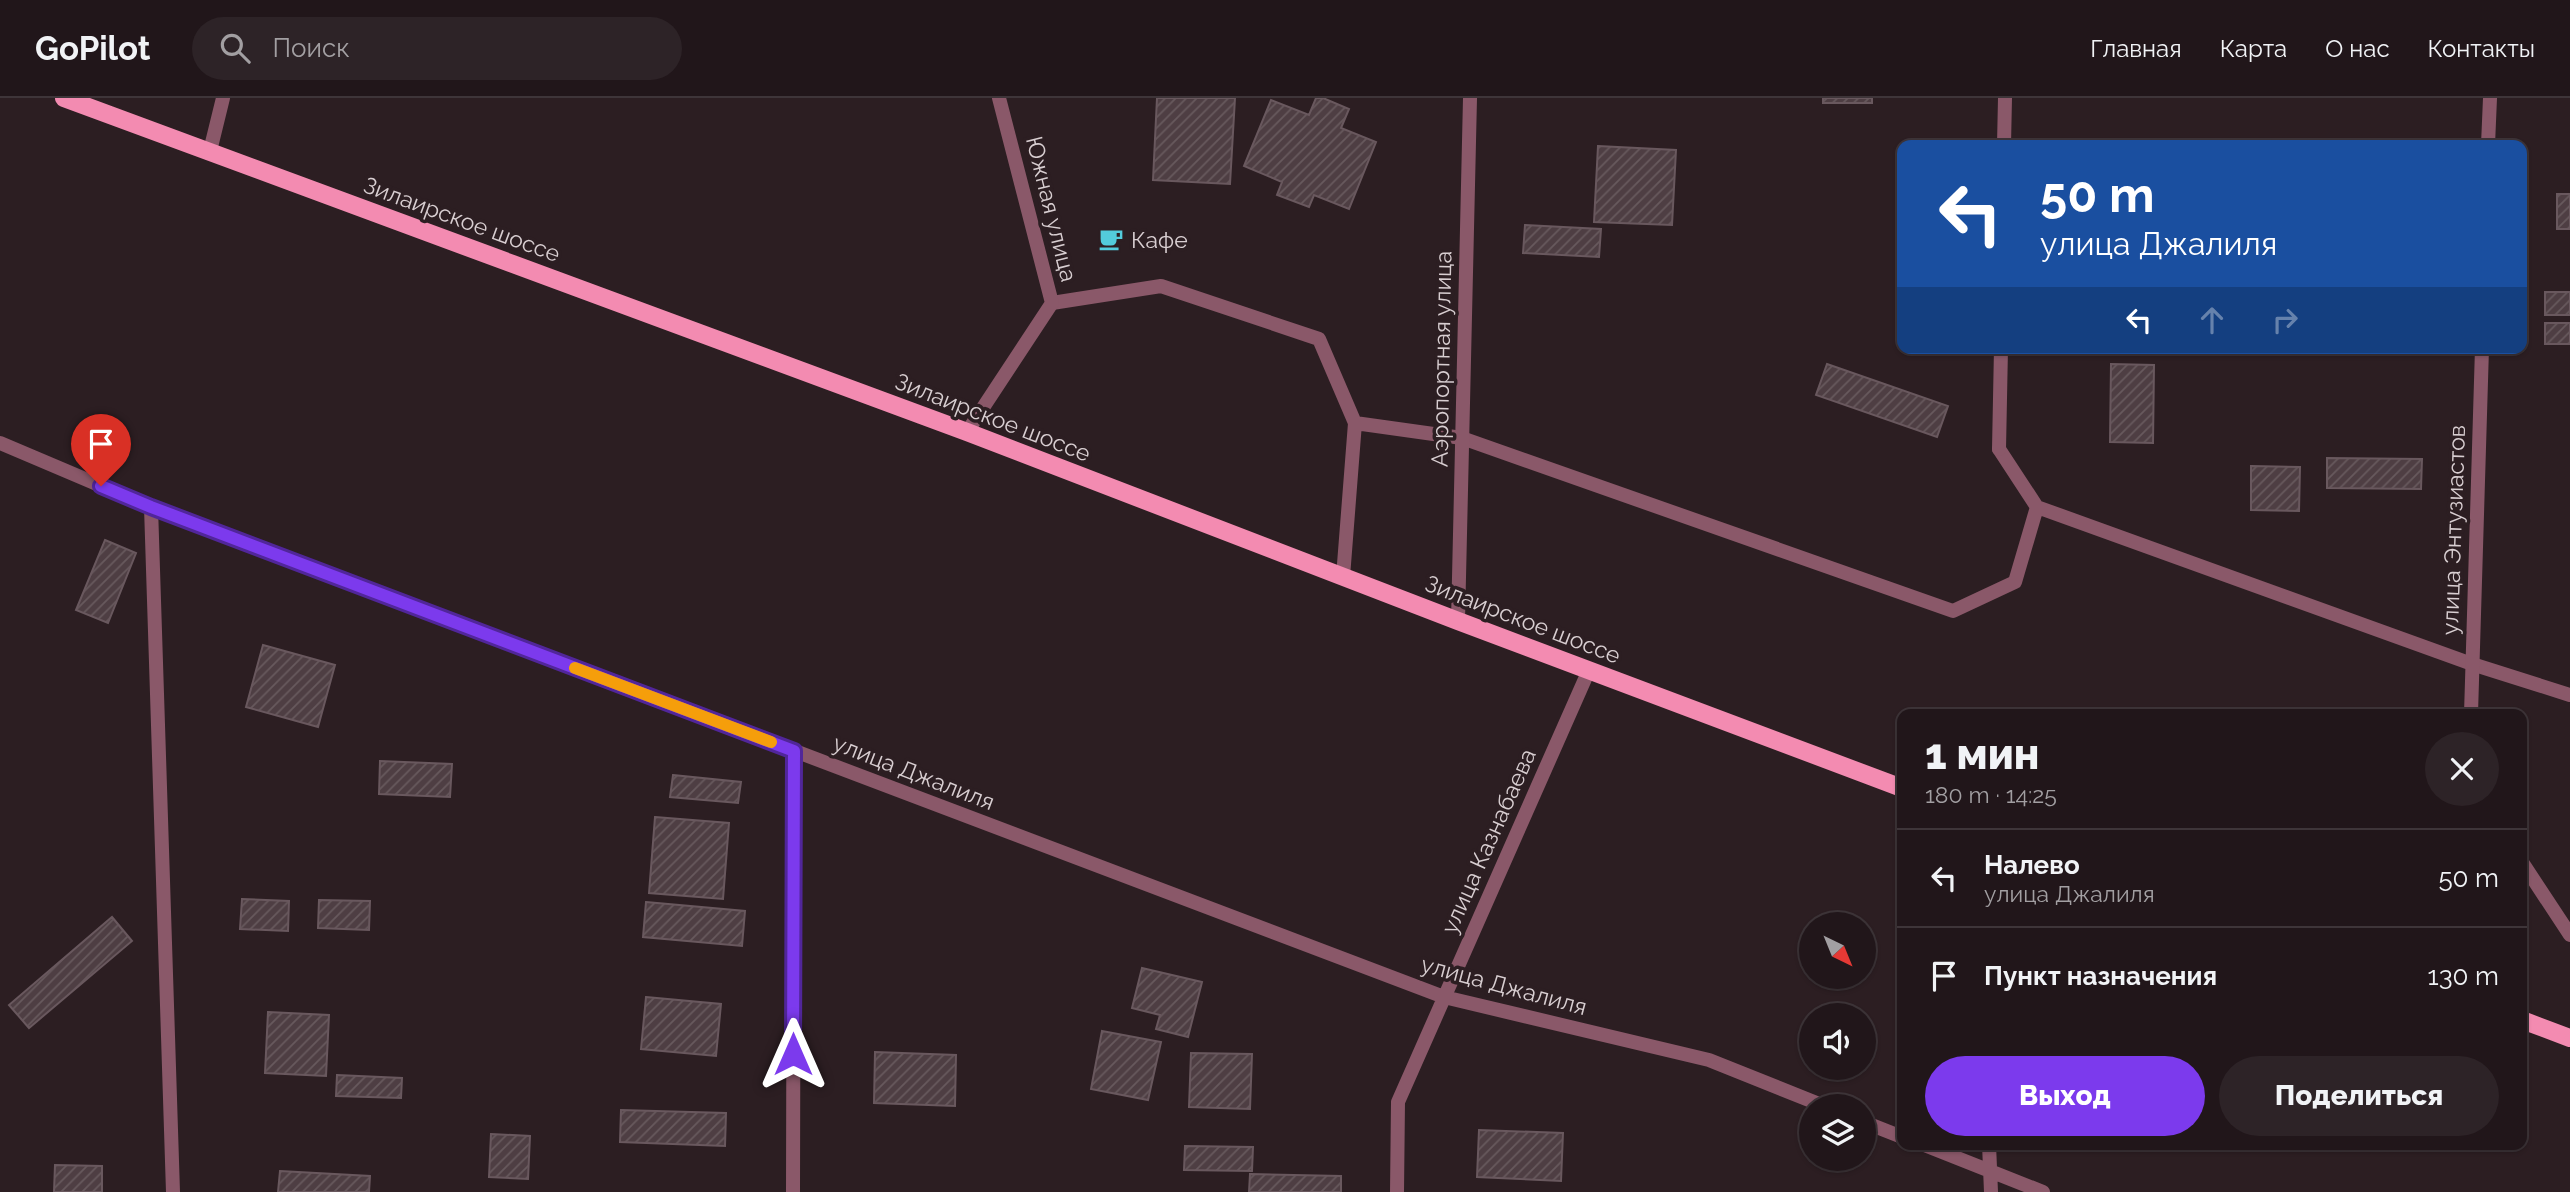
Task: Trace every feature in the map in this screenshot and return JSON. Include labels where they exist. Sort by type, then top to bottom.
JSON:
[{"type":"main road","name":"Зилаирское шоссе","points":[[64,98],[967,432],[1897,786]]},
{"type":"main road","points":[[2527,1022],[2570,1038]]},
{"type":"street","points":[[210,151],[223,98]]},
{"type":"street","name":"Южная улица","points":[[967,432],[1052,303],[999,98]]},
{"type":"street","name":"Аэропортная улица","points":[[1458,621],[1470,98]]},
{"type":"street","points":[[2004,140],[2005,98]]},
{"type":"street","points":[[2488,140],[2490,98]]},
{"type":"street","points":[[1052,303],[1161,286],[1319,339],[1356,423],[1343,577]]},
{"type":"street","points":[[2001,354],[1999,449],[2037,507],[2472,664],[2570,695]]},
{"type":"street","name":"улица Энтузиастов","points":[[2471,709],[2482,354]]},
{"type":"street","points":[[1356,423],[1462,438],[1953,611],[2015,582],[2037,507]]},
{"type":"street","name":"улица Джалиля","points":[[0,443],[151,507],[1444,997],[1709,1060],[1799,1096]]},
{"type":"street","points":[[151,507],[173,1192]]},
{"type":"street","name":"улица Казнабаева","points":[[1397,1192],[1398,1102],[1589,670]]},
{"type":"street","points":[[793,1192],[794,751]]},
{"type":"street","points":[[2527,870],[2570,935]]},
{"type":"street","points":[[1876,1127],[1897,1135]]},
{"type":"street","points":[[1937,1150],[2043,1192]]},
{"type":"street","points":[[1989,1150],[1991,1192]]},
{"type":"building","points":[[1157,98],[1235,98],[1230,184],[1153,180]]},
{"type":"building","points":[[1316,98],[1323,98],[1349,109],[1341,128],[1376,142],[1349,209],[1314,195],[1309,207],[1277,195],[1282,182],[1244,166],[1271,100],[1309,115]]},
{"type":"building","points":[[1823,98],[1872,98],[1872,103],[1823,103]]},
{"type":"building","points":[[1598,146],[1676,150],[1672,225],[1594,222]]},
{"type":"building","points":[[2557,194],[2570,194],[2570,229],[2557,229]]},
{"type":"building","points":[[1525,225],[1601,229],[1599,257],[1523,253]]},
{"type":"building","points":[[2545,292],[2570,292],[2570,315],[2545,315]]},
{"type":"building","points":[[2545,323],[2570,323],[2570,344],[2545,344]]},
{"type":"building","points":[[1827,364],[1948,406],[1937,437],[1816,395]]},
{"type":"building","points":[[2111,364],[2154,365],[2153,443],[2110,442]]},
{"type":"building","points":[[2327,458],[2422,459],[2421,489],[2327,488]]},
{"type":"building","points":[[2251,466],[2300,467],[2299,511],[2251,510]]},
{"type":"building","points":[[105,540],[136,553],[108,623],[76,610]]},
{"type":"building","points":[[263,645],[335,665],[318,727],[246,707]]},
{"type":"building","points":[[380,761],[452,764],[450,797],[379,794]]},
{"type":"building","points":[[673,775],[741,782],[738,803],[670,797]]},
{"type":"building","points":[[655,817],[729,823],[723,899],[649,893]]},
{"type":"building","points":[[242,899],[289,901],[288,931],[240,929]]},
{"type":"building","points":[[319,900],[370,901],[369,930],[318,928]]},
{"type":"building","points":[[646,902],[745,911],[742,946],[643,937]]},
{"type":"building","points":[[112,917],[132,941],[29,1028],[9,1005]]},
{"type":"building","points":[[1142,968],[1202,982],[1188,1037],[1156,1029],[1160,1015],[1132,1008]]},
{"type":"building","points":[[646,997],[721,1004],[716,1056],[641,1049]]},
{"type":"building","points":[[268,1012],[329,1015],[326,1076],[265,1073]]},
{"type":"building","points":[[1102,1031],[1161,1042],[1148,1100],[1091,1089]]},
{"type":"building","points":[[875,1052],[956,1055],[955,1106],[874,1103]]},
{"type":"building","points":[[1191,1053],[1252,1054],[1250,1109],[1189,1107]]},
{"type":"building","points":[[337,1075],[402,1078],[401,1098],[336,1096]]},
{"type":"building","points":[[621,1110],[726,1113],[725,1146],[620,1142]]},
{"type":"building","points":[[1479,1130],[1563,1133],[1561,1181],[1477,1177]]},
{"type":"building","points":[[491,1134],[530,1136],[528,1179],[489,1177]]},
{"type":"building","points":[[1185,1146],[1253,1147],[1252,1171],[1184,1170]]},
{"type":"building","points":[[55,1165],[102,1166],[102,1192],[54,1192]]},
{"type":"building","points":[[280,1171],[370,1176],[369,1192],[278,1192]]},
{"type":"building","points":[[1250,1174],[1341,1176],[1341,1192],[1249,1192]]},
{"type":"slow traffic","points":[[575,668],[771,742]]},
{"type":"place","name":"Кафе","points":[[1111,239]]},
{"type":"route","points":[[101,486],[794,751],[793,1054]]}]
